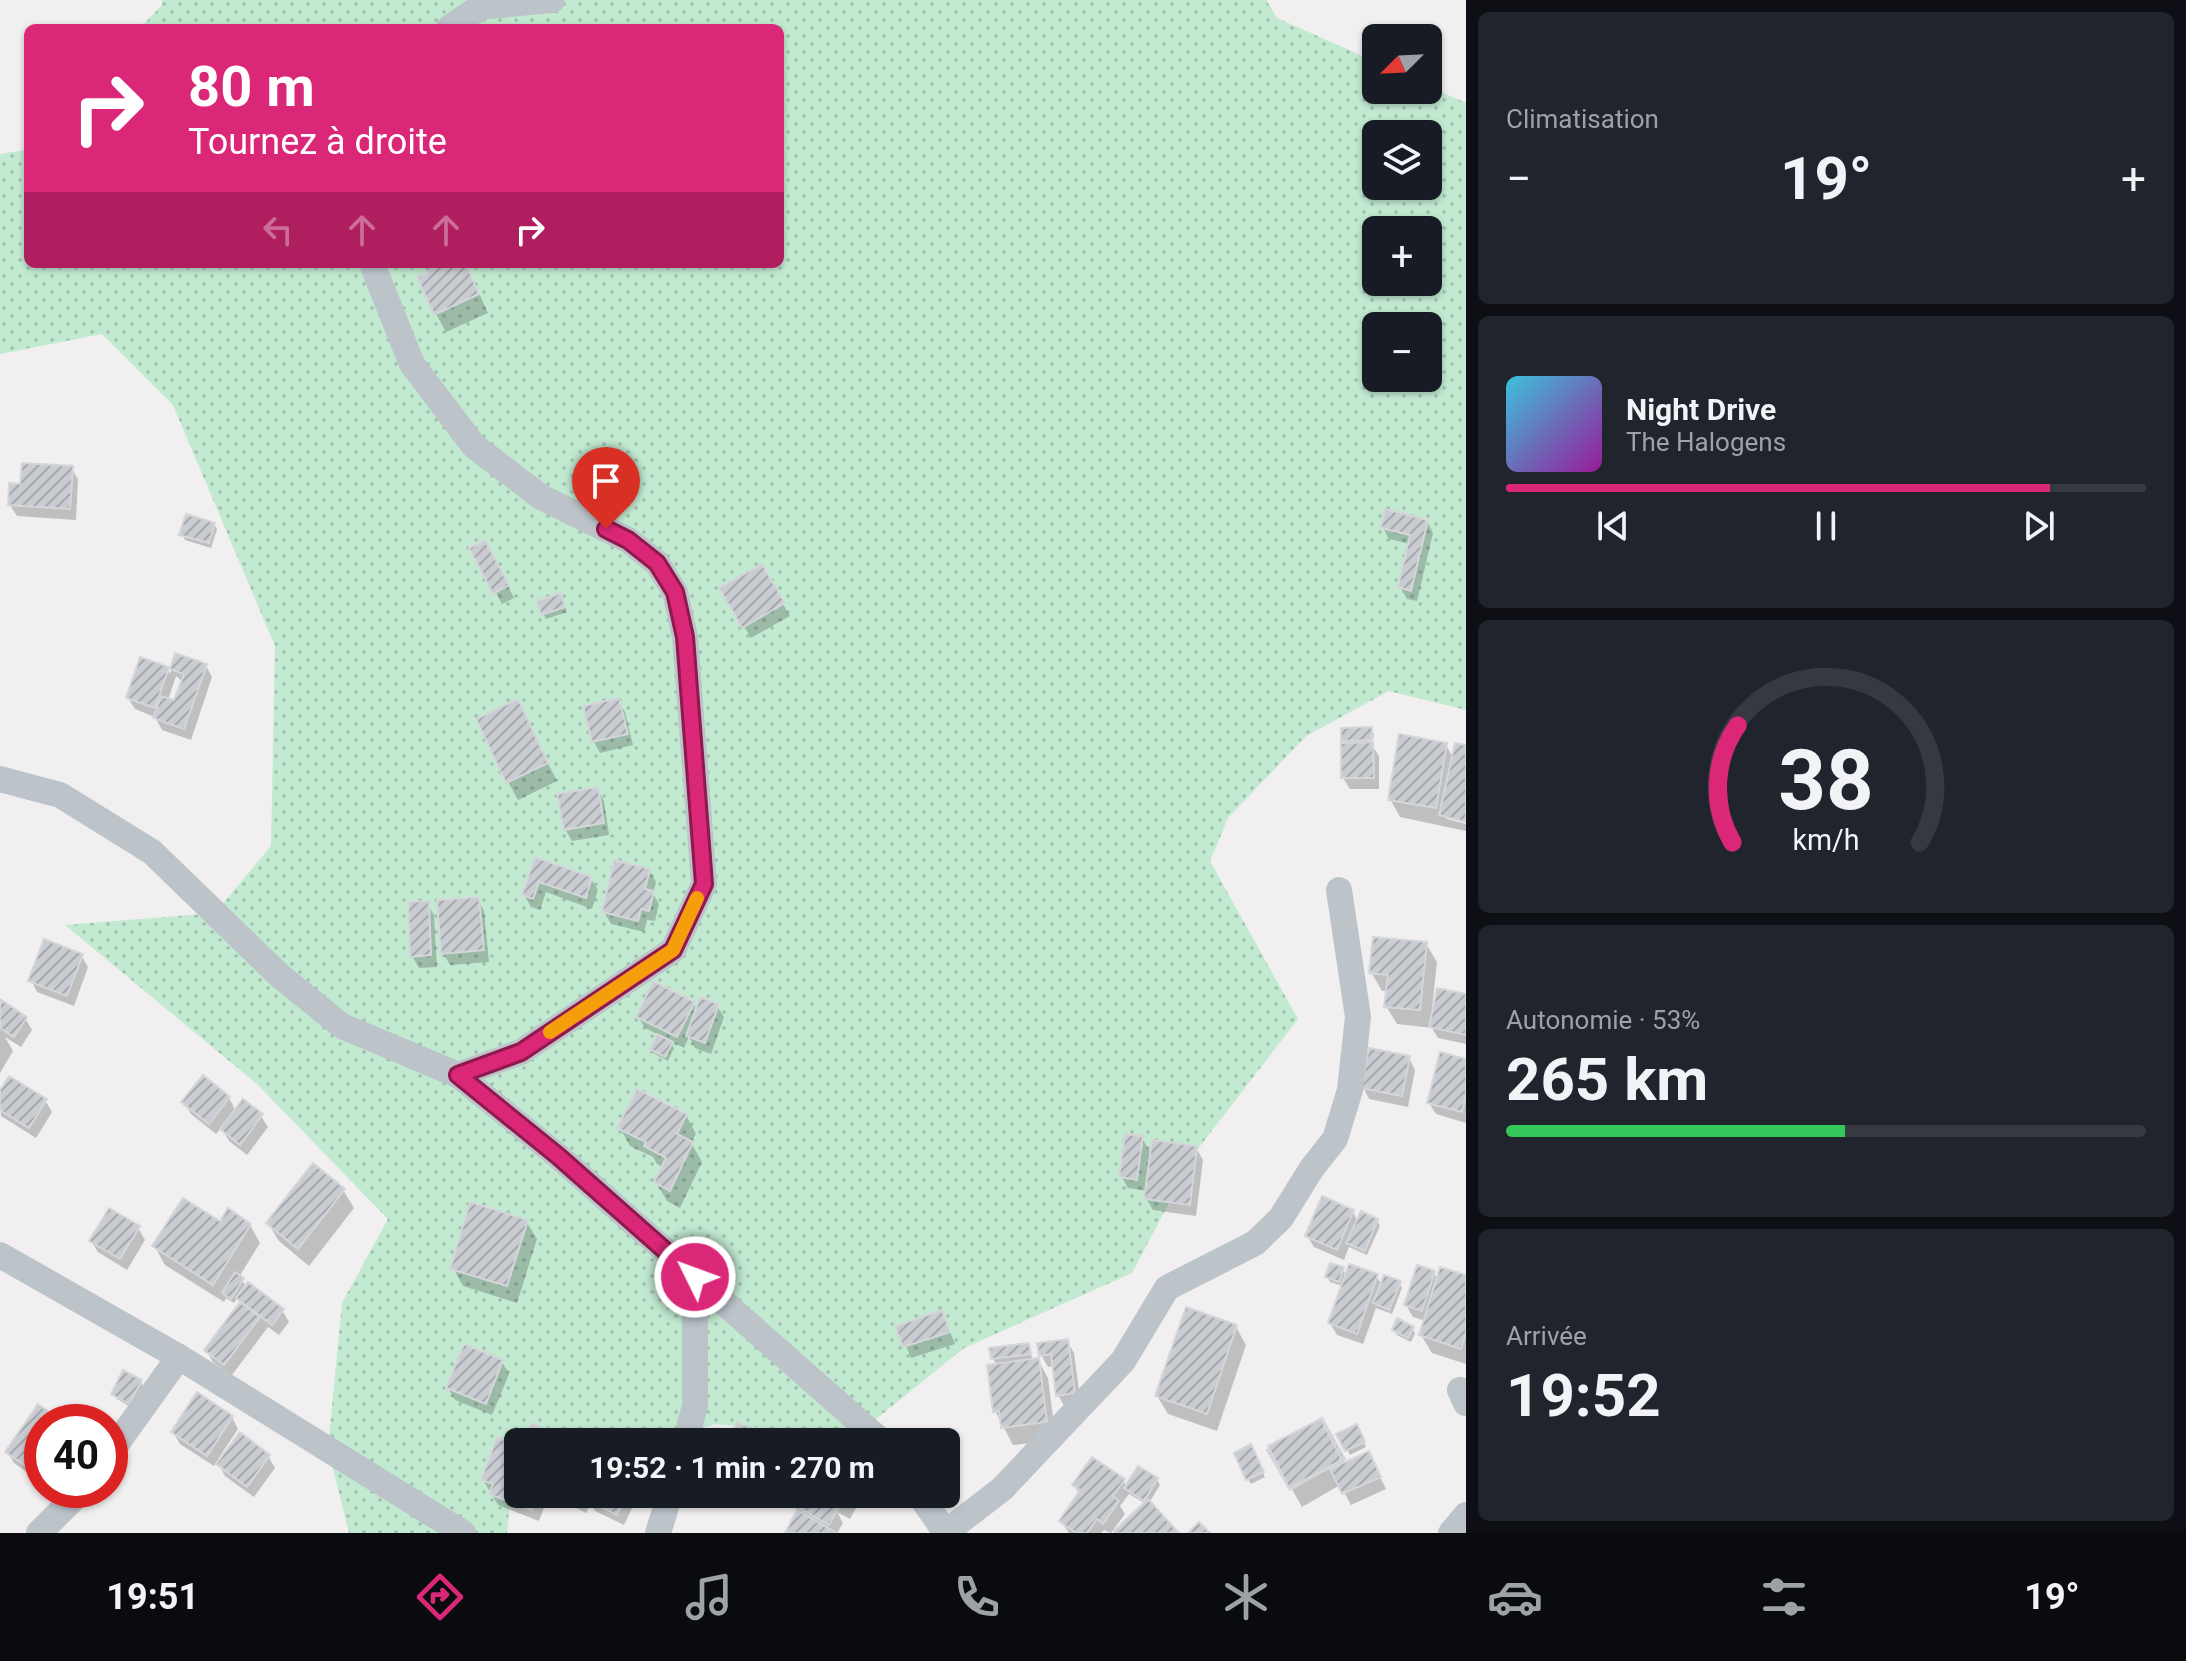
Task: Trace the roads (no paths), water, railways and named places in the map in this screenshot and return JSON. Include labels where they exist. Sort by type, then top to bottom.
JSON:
[{"type":"street","points":[[455,24],[480,7],[552,0]]},
{"type":"street","points":[[374,268],[412,364],[474,446],[541,497],[628,540],[657,563],[675,592],[685,637],[704,884],[673,950],[521,1052],[458,1075]]},
{"type":"street","points":[[0,779],[60,795],[152,852],[279,975],[342,1026],[458,1075],[558,1156],[866,1428]]},
{"type":"street","points":[[929,1508],[946,1532],[1002,1489],[1123,1361],[1167,1288],[1255,1243],[1281,1218],[1312,1168],[1335,1139],[1350,1090],[1358,1017],[1339,890]]},
{"type":"street","points":[[0,1255],[179,1357],[463,1533]]},
{"type":"street","points":[[689,1428],[695,1406],[695,1277]]},
{"type":"street","points":[[128,1428],[179,1357]]},
{"type":"street","points":[[39,1533],[64,1508]]},
{"type":"street","points":[[658,1533],[666,1508]]},
{"type":"street","points":[[1451,1533],[1466,1515]]}]
